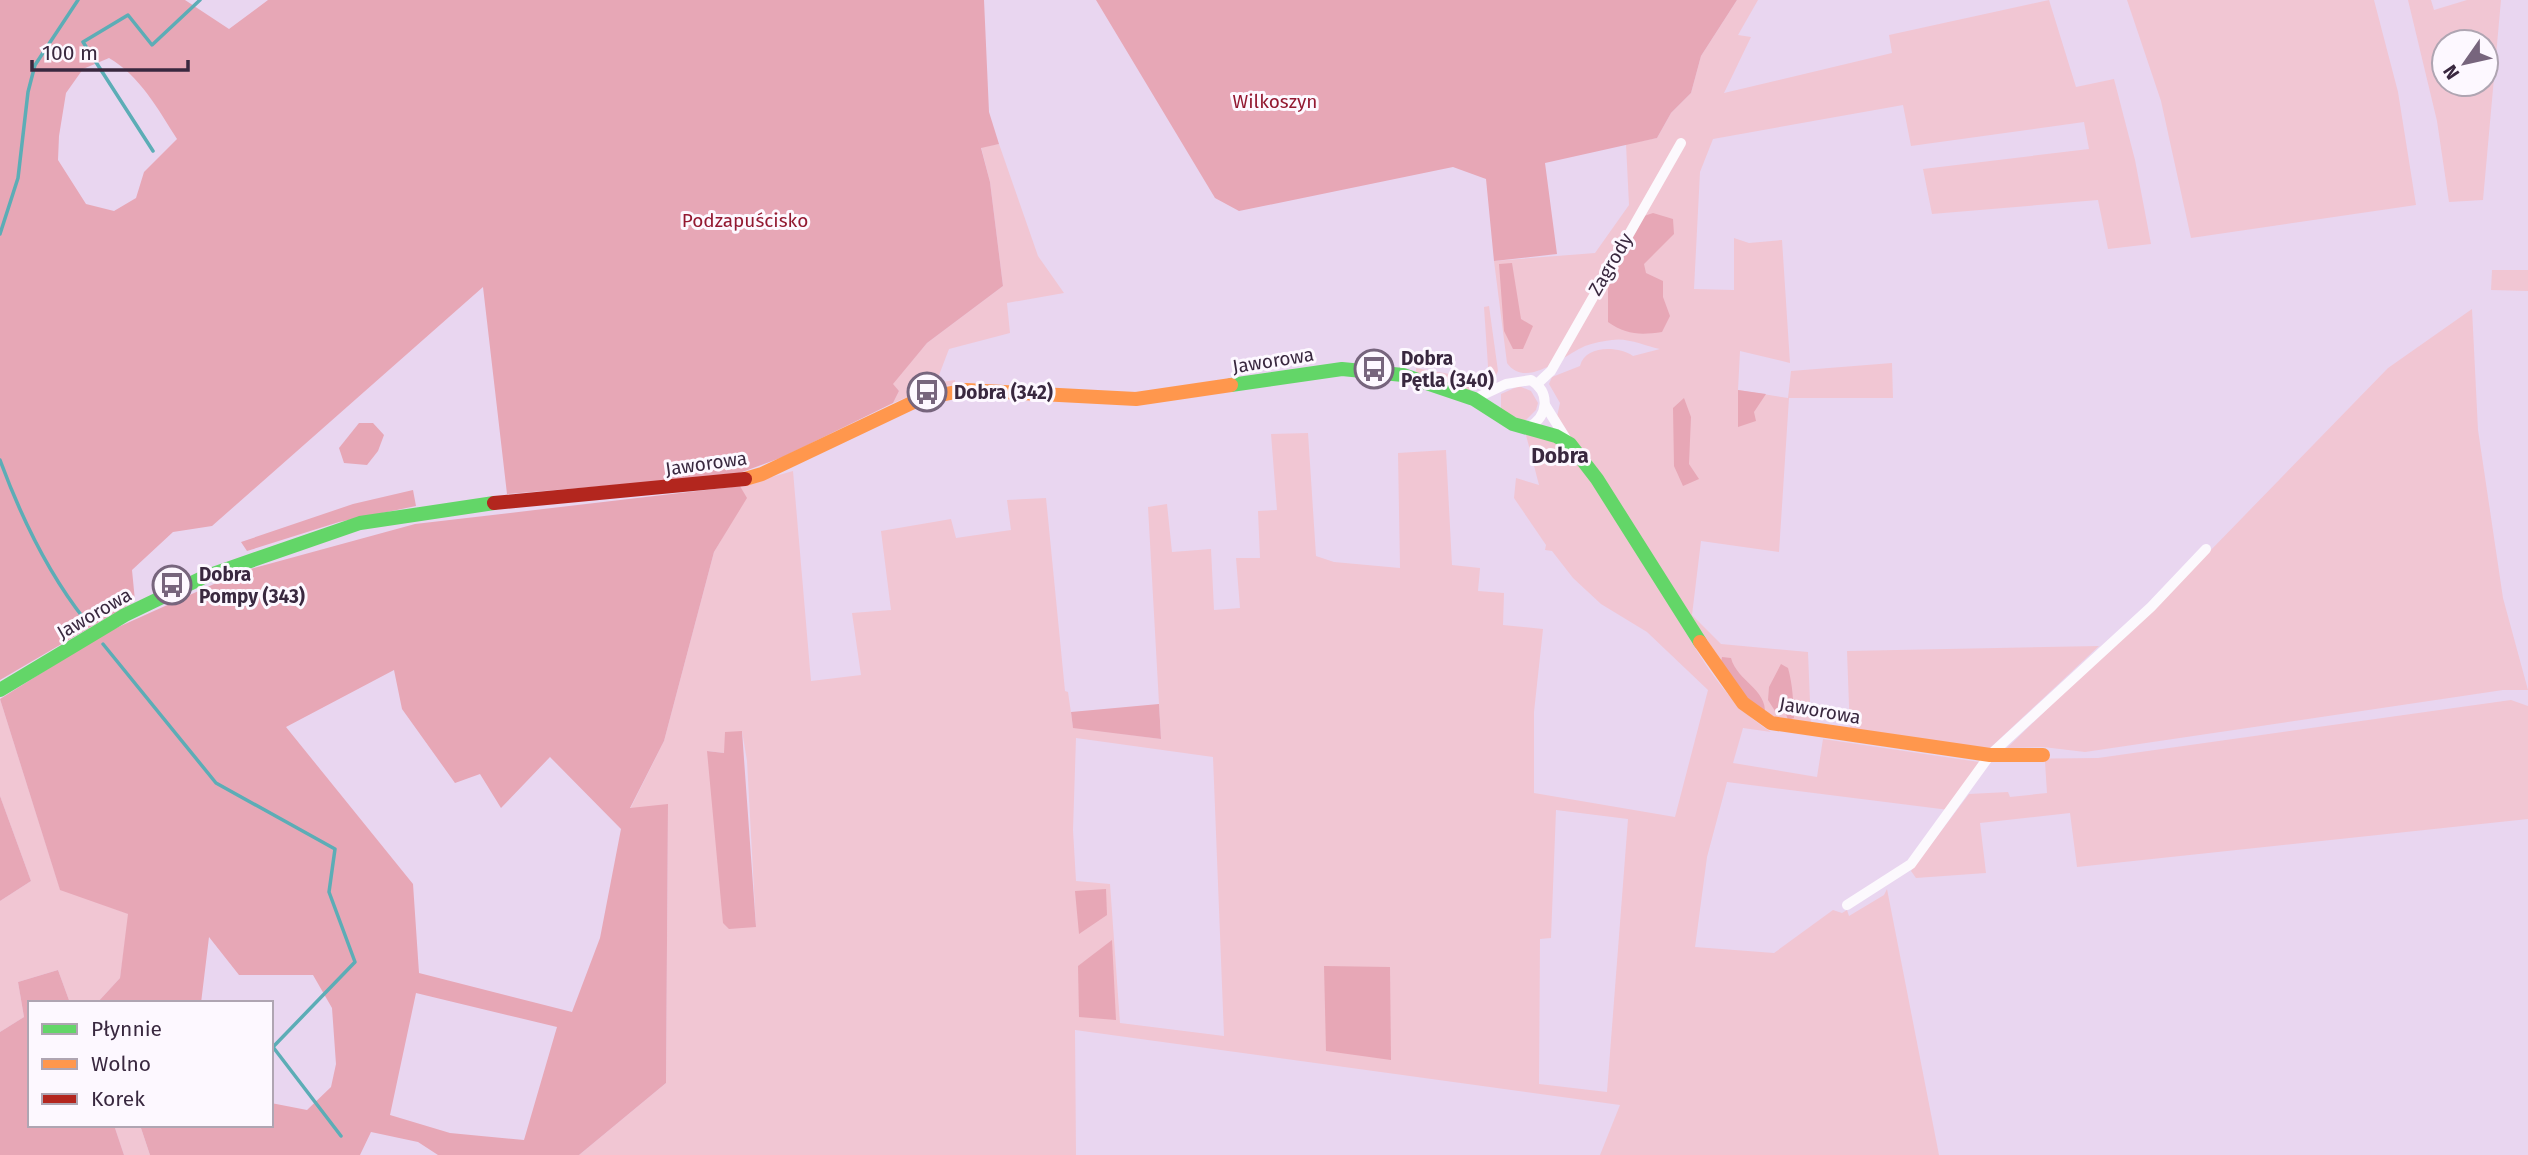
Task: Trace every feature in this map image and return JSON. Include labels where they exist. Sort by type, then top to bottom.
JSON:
[{"type":"street","name":"Zagrody","points":[[1537,384],[1551,371],[1681,143]]},
{"type":"street","name":"Jaworowa","points":[[0,690],[125,615],[204,577],[360,523],[497,503],[743,479],[762,474],[920,398],[944,392],[966,390],[1094,399],[1136,399],[1342,369],[1403,375],[1474,399],[1501,418],[1570,444],[1597,479],[1714,665],[1743,704],[1756,715],[1788,727],[1990,755],[2043,755]]},
{"type":"street","points":[[1474,399],[1520,380],[1531,380],[1545,396],[1545,405],[1540,418],[1528,427]]},
{"type":"street","points":[[1545,405],[1570,444]]},
{"type":"street","points":[[1847,905],[1900,873],[1922,854],[1990,755],[2151,607],[2206,549]]},
{"type":"shaded area","points":[[1737,0],[1758,0],[1738,35],[1751,37],[1724,93],[1892,53],[1889,35],[2049,0],[2076,87],[2114,79],[2135,160],[2151,244],[2108,249],[2098,200],[1932,214],[1923,169],[2089,149],[2084,122],[1911,146],[1903,105],[1713,139],[1700,172],[1694,289],[1734,290],[1734,238],[1749,243],[1782,240],[1790,363],[1740,351],[1738,390],[1788,398],[1791,371],[1892,363],[1893,398],[1789,398],[1779,552],[1701,541],[1692,615],[1721,644],[1808,652],[1811,727],[1781,720],[1756,708],[1663,595],[1723,688],[1753,719],[1771,732],[1743,728],[1733,763],[1817,777],[1823,739],[1979,762],[1949,810],[1727,782],[1707,857],[1695,947],[1774,953],[1833,910],[1842,913],[1847,910],[1849,916],[1884,895],[1887,889],[1939,1155],[1600,1155],[1620,1105],[1075,1030],[1076,1155],[579,1155],[666,1083],[668,805],[630,809],[664,741],[714,552],[746,498],[740,486],[793,471],[811,681],[861,675],[852,613],[891,610],[881,531],[951,519],[956,538],[1011,530],[1007,500],[1046,498],[1065,691],[1068,692],[1073,727],[1161,739],[1148,507],[1167,504],[1172,552],[1211,549],[1214,610],[1240,608],[1236,558],[1260,558],[1258,511],[1277,510],[1271,434],[1308,433],[1316,556],[1334,562],[1400,568],[1398,453],[1446,450],[1452,565],[1480,568],[1478,591],[1504,593],[1503,625],[1543,629],[1534,712],[1534,793],[1675,817],[1708,690],[1647,632],[1601,604],[1573,578],[1552,551],[1545,550],[1546,545],[1514,498],[1516,478],[1539,485],[1526,435],[1538,433],[1552,439],[1560,403],[1549,384],[1552,377],[1580,366],[1588,354],[1595,351],[1619,350],[1633,356],[1660,349],[1630,341],[1609,340],[1585,346],[1534,372],[1515,370],[1507,363],[1494,261],[1595,253],[1629,205],[1626,144],[1657,138],[1671,113],[1691,93],[1701,56]],"holes":[[[742,731],[747,761],[756,927],[708,751],[724,753]],[[1076,738],[1213,757],[1224,1036],[1120,1023],[1110,884],[1076,881],[1073,830]],[[1556,810],[1628,819],[1607,1092],[1539,1084],[1540,939],[1551,938]]]},
{"type":"shaded area","points":[[2127,0],[2374,0],[2398,92],[2416,205],[2191,238],[2161,101]]},
{"type":"shaded area","points":[[2408,0],[2431,0],[2434,10],[2467,0],[2501,0],[2498,28],[2430,28],[2430,92]]},
{"type":"shaded area","points":[[2431,98],[2492,98],[2483,200],[2449,202]]},
{"type":"shaded area","points":[[999,144],[1038,256],[1064,293],[1007,303],[1010,333],[949,349],[936,383],[955,380],[955,385],[920,387],[922,391],[893,403],[899,391],[892,384],[927,343],[1003,286],[990,182],[981,147]]},
{"type":"shaded area","points":[[2492,270],[2528,270],[2528,291],[2491,290]]},
{"type":"shaded area","points":[[1489,306],[1498,371],[1492,384],[1468,391],[1416,373],[1416,368],[1489,381],[1484,307]]},
{"type":"shaded area","points":[[2472,309],[2478,430],[2503,598],[2528,690],[2503,690],[2085,752],[2043,747],[2007,748],[2208,553],[2388,368]]},
{"type":"shaded area","points":[[1519,386],[1531,391],[1538,403],[1536,410],[1525,421],[1501,412],[1501,394]]},
{"type":"shaded area","points":[[2099,646],[1989,749],[1850,733],[1847,651]]},
{"type":"shaded area","points":[[0,699],[60,889],[129,914],[120,978],[99,1001],[69,1001],[58,970],[18,982],[24,1017],[0,1032],[0,901],[31,881],[0,796]]},
{"type":"shaded area","points":[[2511,700],[2528,706],[2528,819],[2077,867],[2070,813],[1980,823],[1986,873],[1916,878],[1911,871],[1969,794],[2008,792],[2010,797],[2047,793],[2045,762],[1996,762],[1996,759],[2098,758]]},
{"type":"shaded area","points":[[115,1127],[141,1127],[150,1155],[124,1155]]},
{"type":"green space","name":"Podzapuścisko","points":[[0,0],[185,0],[229,29],[268,0],[984,0],[989,112],[999,144],[981,148],[990,182],[1003,286],[927,343],[893,384],[899,391],[893,403],[783,457],[734,475],[507,494],[483,287],[212,526],[173,532],[132,570],[135,601],[0,680]],"holes":[[[109,58],[120,65],[148,94],[177,139],[144,172],[136,198],[114,211],[86,204],[58,160],[66,93],[83,69]]]},
{"type":"green space","name":"Wilkoszyn","points":[[1096,0],[1737,0],[1701,56],[1691,93],[1671,113],[1657,138],[1545,163],[1557,254],[1494,261],[1486,179],[1453,167],[1239,211],[1215,198]]},
{"type":"green space","points":[[1653,213],[1673,219],[1674,234],[1644,264],[1646,273],[1663,281],[1663,297],[1670,316],[1662,332],[1634,333],[1608,322],[1608,275],[1644,216]]},
{"type":"green space","points":[[1512,263],[1521,319],[1533,326],[1523,349],[1513,349],[1504,331],[1499,264]]},
{"type":"green space","points":[[1738,390],[1766,394],[1754,412],[1756,421],[1738,427]]},
{"type":"green space","points":[[1684,398],[1691,417],[1689,464],[1699,479],[1683,486],[1674,466],[1673,408]]},
{"type":"green space","points":[[359,423],[373,423],[384,435],[378,451],[367,465],[344,463],[339,448]]},
{"type":"green space","points":[[740,486],[747,498],[714,552],[664,741],[630,808],[668,804],[666,1083],[579,1155],[438,1155],[418,1142],[371,1132],[360,1155],[150,1155],[141,1127],[273,1127],[273,1103],[307,1110],[331,1087],[336,1064],[332,1008],[313,975],[239,975],[209,937],[201,1001],[99,1001],[120,978],[128,914],[60,890],[0,699],[105,633],[243,571],[415,524]],"holes":[[[394,670],[402,709],[455,783],[480,774],[501,808],[550,757],[621,829],[600,938],[572,1012],[419,973],[413,884],[286,727]],[[416,993],[557,1027],[524,1140],[450,1133],[390,1115]]]},
{"type":"green space","points":[[413,490],[416,506],[339,522],[247,551],[241,542],[353,504]]},
{"type":"green space","points":[[1722,657],[1731,658],[1739,673],[1757,691],[1765,714],[1752,706],[1720,667]]},
{"type":"green space","points":[[1781,664],[1788,668],[1792,687],[1794,718],[1788,720],[1784,708],[1775,711],[1768,700],[1769,687]]},
{"type":"green space","points":[[1159,704],[1161,739],[1073,728],[1071,712]]},
{"type":"green space","points":[[742,731],[756,927],[729,929],[723,923],[707,751],[724,753],[725,732]]},
{"type":"green space","points":[[0,796],[31,881],[0,901]]},
{"type":"green space","points":[[1106,889],[1107,915],[1079,934],[1075,891]]},
{"type":"green space","points":[[1112,940],[1116,1020],[1079,1017],[1078,966]]},
{"type":"green space","points":[[1324,966],[1390,967],[1391,1060],[1326,1051]]},
{"type":"green space","points":[[58,970],[69,1001],[28,1001],[28,1127],[115,1127],[124,1155],[0,1155],[0,1032],[24,1017],[18,982]]},
{"type":"waterway","points":[[0,234],[18,178],[28,92],[35,65],[78,0]]},
{"type":"waterway","points":[[153,151],[83,42],[128,15],[152,45],[200,0]]},
{"type":"waterway","points":[[0,460],[36,543],[71,602],[85,620]]},
{"type":"waterway","points":[[103,644],[216,783],[335,849],[329,892],[355,962],[273,1047],[341,1136]]},
{"type":"traffic: fast","points":[[1231,385],[1342,369],[1403,375],[1474,399],[1513,424],[1556,436],[1570,444],[1597,479],[1700,642]]},
{"type":"traffic: fast","points":[[0,690],[125,615],[204,577],[360,523],[494,503]]},
{"type":"traffic: slow","points":[[745,479],[762,474],[920,399],[966,390],[1136,399],[1231,385]]},
{"type":"traffic: slow","points":[[1700,642],[1743,703],[1771,723],[1990,755],[2043,755]]},
{"type":"traffic: jam","points":[[494,503],[745,479]]},
{"type":"place","name":"Dobra Pętla (340)","points":[[1374,369]]},
{"type":"place","name":"Dobra (342)","points":[[927,392]]},
{"type":"place","name":"Dobra Pompy (343)","points":[[172,585]]},
{"type":"district","name":"Dobra","points":[[1560,456]]}]
